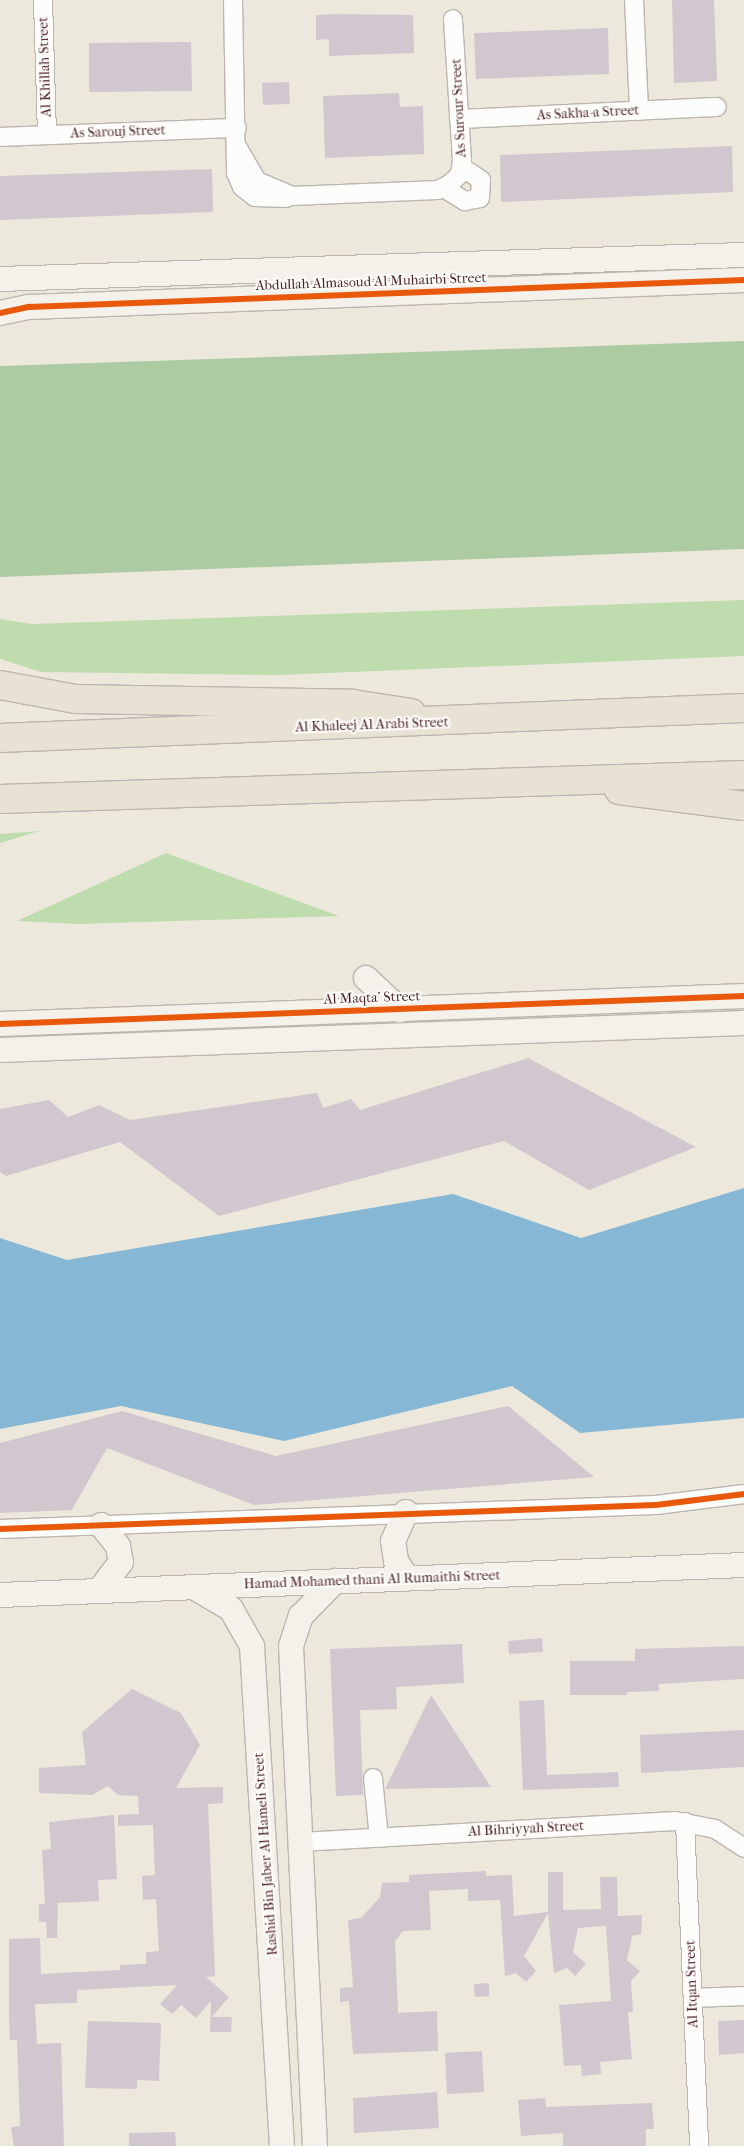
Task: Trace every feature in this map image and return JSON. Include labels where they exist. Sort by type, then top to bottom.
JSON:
[{"type":"highway","points":[[0,685],[39,695],[110,701],[376,706],[441,722]]},
{"type":"highway","name":"Al Khaleej Al Arabi Street","points":[[0,738],[441,722],[744,708]]},
{"type":"highway","points":[[0,798],[744,775]]},
{"type":"highway","points":[[584,781],[656,798],[744,806]]},
{"type":"street","name":"Al Khillah Street","points":[[43,0],[47,135]]},
{"type":"street","points":[[233,0],[238,148],[257,181],[292,196],[444,188],[465,201],[480,198],[481,180],[462,167]]},
{"type":"street","points":[[634,0],[639,111]]},
{"type":"street","name":"As Surour Street","points":[[444,188],[462,167],[453,19]]},
{"type":"street","name":"As Sakha-a Street","points":[[459,119],[717,107]]},
{"type":"street","name":"As Sarouj Street","points":[[0,137],[237,128]]},
{"type":"street","name":"Abdullah Almasoud Al Muhairbi Street","points":[[0,279],[744,255]]},
{"type":"street","name":"Abdullah Almasoud Al Muhairbi Street","points":[[0,313],[29,307],[744,280]]},
{"type":"street","points":[[366,978],[406,1009],[412,1035]]},
{"type":"street","name":"Al Maqta' Street","points":[[0,1024],[744,996]]},
{"type":"street","points":[[0,1050],[744,1022]]},
{"type":"street","points":[[0,1529],[406,1512],[673,1504],[744,1494]]},
{"type":"street","points":[[406,1512],[393,1541],[396,1561],[407,1578]]},
{"type":"street","points":[[99,1590],[120,1562],[118,1546],[101,1525]]},
{"type":"street","name":"Hamad Mohamed thani Al Rumaithi Street","points":[[0,1595],[744,1565]]},
{"type":"street","points":[[315,2146],[291,1646],[301,1616],[335,1581]]},
{"type":"street","name":"Rashid Bin Jaber Al Hameli Street","points":[[195,1588],[231,1609],[252,1646],[282,2146]]},
{"type":"street","points":[[373,1778],[379,1838]]},
{"type":"street","name":"Al Bihriyyah Street","points":[[301,1842],[685,1822],[715,1829],[744,1848]]},
{"type":"street","name":"Al Itqan Street","points":[[685,1822],[699,2146]]},
{"type":"street","points":[[693,1998],[744,1996]]},
{"type":"green space","points":[[744,341],[744,549],[0,577],[0,366]]},
{"type":"green space","points":[[744,600],[744,656],[279,675],[41,672],[0,659],[0,619],[32,624]]},
{"type":"green space","points":[[39,831],[0,843],[0,834]]},
{"type":"green space","points":[[166,853],[339,916],[79,924],[17,921]]},
{"type":"water","points":[[744,1188],[744,1418],[580,1433],[512,1386],[284,1441],[121,1406],[0,1429],[0,1238],[67,1260],[453,1194],[581,1238]]},
{"type":"building","points":[[672,0],[714,0],[717,81],[674,83]]},
{"type":"building","points":[[316,15],[413,15],[414,53],[329,56],[329,39],[316,40]]},
{"type":"building","points":[[608,28],[609,74],[476,79],[474,33]]},
{"type":"building","points":[[191,42],[192,91],[89,92],[89,43]]},
{"type":"building","points":[[289,82],[290,104],[263,105],[262,83]]},
{"type":"building","points":[[399,93],[400,107],[423,106],[424,154],[325,158],[323,96]]},
{"type":"building","points":[[732,146],[733,192],[501,202],[500,155]]},
{"type":"building","points":[[212,169],[213,212],[0,220],[0,176]]},
{"type":"building","points":[[528,1058],[696,1147],[589,1190],[504,1141],[219,1216],[120,1142],[6,1176],[0,1172],[0,1109],[49,1100],[68,1117],[99,1105],[130,1120],[317,1093],[323,1108],[351,1099],[360,1110]]},
{"type":"building","points":[[508,1406],[594,1477],[254,1505],[107,1448],[72,1510],[0,1513],[0,1443],[122,1411],[276,1456]]},
{"type":"building","points":[[542,1638],[543,1652],[509,1654],[508,1641]]},
{"type":"building","points":[[462,1644],[464,1683],[396,1687],[397,1709],[360,1710],[363,1795],[336,1796],[330,1649]]},
{"type":"building","points":[[744,1646],[744,1679],[659,1684],[659,1691],[627,1692],[627,1695],[570,1695],[570,1661],[635,1661],[635,1649]]},
{"type":"building","points":[[132,1689],[181,1713],[200,1745],[176,1788],[223,1787],[223,1803],[208,1804],[215,1976],[206,1977],[229,1997],[212,2017],[232,2017],[231,2032],[210,2032],[211,2001],[196,2018],[181,2005],[172,2014],[160,2004],[177,1985],[77,1990],[77,2003],[35,2004],[37,2044],[61,2043],[64,2146],[14,2146],[11,2127],[20,2126],[17,2040],[10,2040],[9,1939],[40,1938],[41,1974],[120,1970],[120,1965],[146,1964],[146,1952],[159,1951],[156,1899],[143,1900],[142,1876],[155,1875],[153,1825],[118,1826],[118,1815],[139,1814],[138,1796],[118,1795],[108,1786],[92,1795],[39,1793],[39,1768],[86,1765],[82,1732]]},
{"type":"building","points":[[431,1695],[491,1787],[385,1789]]},
{"type":"building","points":[[544,1700],[547,1775],[618,1772],[619,1787],[523,1790],[519,1701]]},
{"type":"building","points":[[744,1730],[744,1767],[641,1773],[640,1735]]},
{"type":"building","points":[[114,1815],[117,1879],[98,1880],[99,1901],[58,1903],[57,1938],[47,1938],[46,1922],[39,1922],[39,1904],[45,1904],[42,1850],[51,1849],[49,1822]]},
{"type":"building","points":[[486,1871],[486,1876],[512,1875],[514,1916],[548,1912],[548,1872],[563,1872],[563,1910],[601,1909],[600,1877],[617,1877],[618,1916],[642,1915],[641,1934],[632,1936],[627,1960],[640,1971],[631,1981],[633,2012],[628,2012],[632,2059],[600,2062],[601,2074],[582,2076],[581,2065],[564,2066],[559,2005],[611,2001],[606,1926],[578,1928],[573,1952],[586,1964],[575,1976],[567,1968],[554,1973],[548,1913],[524,1956],[536,1971],[526,1982],[516,1973],[505,1976],[500,1900],[468,1901],[468,1889],[429,1891],[431,1930],[403,1931],[395,1941],[398,2013],[437,2011],[438,2051],[353,2054],[349,2001],[340,2002],[340,1988],[353,1987],[348,1920],[361,1918],[380,1897],[382,1883],[409,1882],[409,1875]]},
{"type":"building","points":[[489,1983],[489,1996],[475,1997],[474,1984]]},
{"type":"building","points":[[744,2020],[744,2053],[719,2055],[718,2021]]},
{"type":"building","points":[[88,2021],[161,2023],[159,2081],[137,2080],[137,2089],[85,2088]]},
{"type":"building","points":[[482,2051],[484,2092],[447,2094],[445,2053]]},
{"type":"building","points":[[437,2092],[439,2128],[354,2133],[353,2098]]},
{"type":"building","points":[[545,2098],[546,2107],[652,2103],[654,2129],[646,2129],[646,2146],[563,2146],[563,2133],[521,2136],[518,2100]]},
{"type":"building","points":[[175,2132],[176,2146],[129,2146],[129,2133]]},
{"type":"cycle path","points":[[0,313],[29,307],[744,280]]},
{"type":"cycle path","points":[[0,1024],[744,996]]},
{"type":"cycle path","points":[[0,1529],[656,1505],[744,1494]]}]
